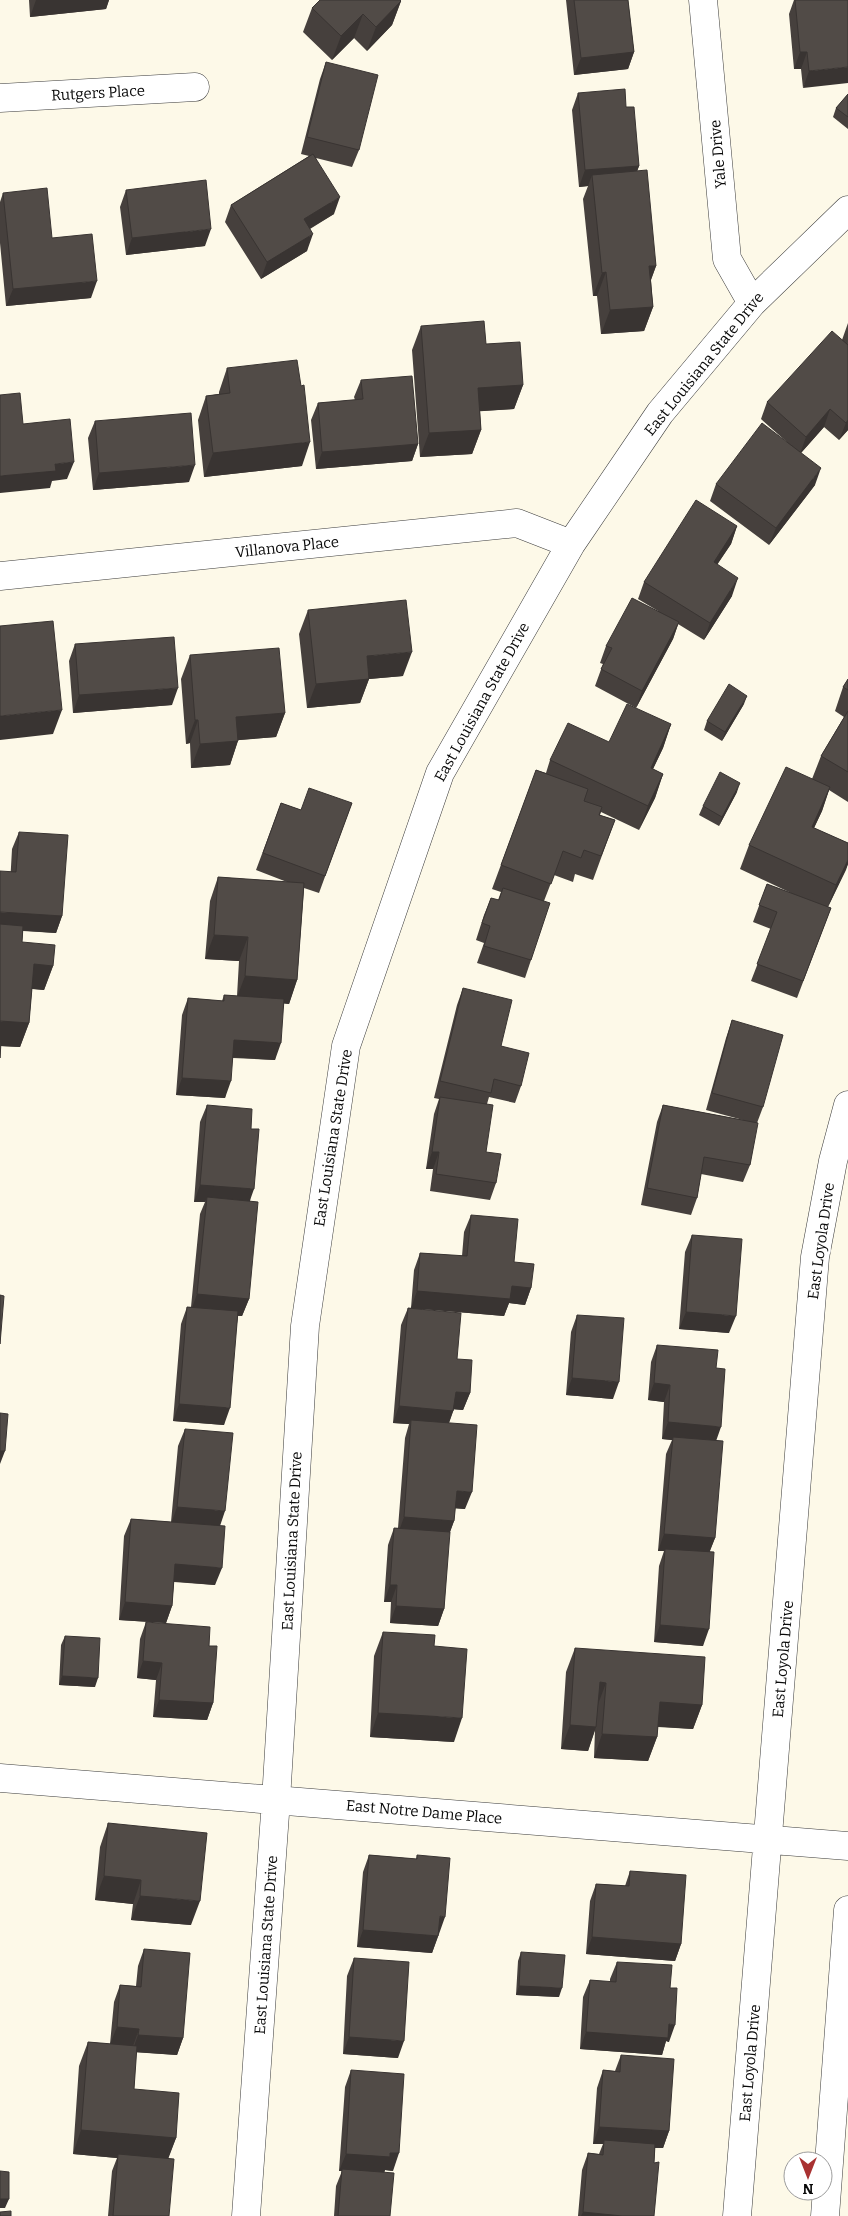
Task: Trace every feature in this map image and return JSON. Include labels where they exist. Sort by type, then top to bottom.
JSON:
[{"type":"street","name":"Yale Drive","points":[[703,0],[727,259],[752,303]]},
{"type":"street","name":"Rutgers Place","points":[[0,98],[195,87]]},
{"type":"street","name":"East Louisiana State Drive","points":[[246,2216],[276,1800],[305,1326],[346,1046],[440,773],[570,544],[660,413],[752,303],[848,210]]},
{"type":"street","name":"Villanova Place","points":[[0,576],[517,523],[570,544]]},
{"type":"street","name":"East Loyola Drive","points":[[737,2216],[815,1257],[833,1161],[848,1105]]},
{"type":"street","name":"East Notre Dame Place","points":[[0,1778],[848,1846]]},
{"type":"street","points":[[825,2216],[848,1910]]},
{"type":"building","points":[[320,0],[401,1],[376,27],[363,14],[341,36],[312,8]]},
{"type":"building","points":[[574,0],[628,0],[634,52],[581,58]]},
{"type":"building","points":[[795,0],[848,0],[848,67],[809,71],[807,52],[800,52]]},
{"type":"building","points":[[326,62],[378,75],[359,150],[307,137]]},
{"type":"building","points":[[625,89],[626,107],[634,107],[639,166],[585,170],[578,93]]},
{"type":"building","points":[[848,94],[848,117],[836,108]]},
{"type":"building","points":[[313,154],[340,197],[304,219],[313,234],[267,262],[231,205]]},
{"type":"building","points":[[647,170],[656,266],[649,266],[653,307],[610,310],[606,272],[602,273],[592,175]]},
{"type":"building","points":[[206,180],[211,229],[132,238],[126,190]]},
{"type":"building","points":[[47,188],[52,238],[92,234],[97,281],[13,289],[3,193]]},
{"type":"building","points":[[484,321],[486,344],[520,342],[523,385],[478,388],[481,430],[429,433],[421,326]]},
{"type":"building","points":[[832,331],[848,345],[848,420],[846,423],[830,409],[806,437],[767,402]]},
{"type":"building","points":[[297,360],[301,386],[304,385],[310,442],[213,453],[206,396],[230,393],[227,368]]},
{"type":"building","points":[[412,376],[418,444],[322,452],[318,403],[363,399],[361,380]]},
{"type":"building","points":[[20,393],[23,424],[70,419],[74,462],[55,464],[56,471],[0,476],[0,395]]},
{"type":"building","points":[[191,413],[195,465],[99,473],[95,421]]},
{"type":"building","points":[[762,423],[821,468],[776,528],[716,484]]},
{"type":"building","points":[[696,500],[737,526],[714,562],[738,578],[710,623],[644,582]]},
{"type":"building","points":[[632,598],[679,622],[642,691],[601,669],[612,648],[606,646]]},
{"type":"building","points":[[406,600],[412,652],[367,656],[369,679],[316,684],[308,610]]},
{"type":"building","points":[[53,621],[62,710],[0,716],[0,626]]},
{"type":"building","points":[[174,637],[178,688],[79,695],[75,644]]},
{"type":"building","points":[[279,648],[285,713],[236,717],[238,741],[200,744],[198,720],[195,720],[190,655]]},
{"type":"building","points":[[848,679],[848,690],[843,687]]},
{"type":"building","points":[[729,684],[747,696],[725,732],[707,721]]},
{"type":"building","points":[[627,704],[671,724],[651,768],[663,774],[648,806],[550,760],[568,723],[609,742]]},
{"type":"building","points":[[848,711],[848,772],[821,756]]},
{"type":"building","points":[[786,767],[830,787],[812,827],[848,843],[848,860],[836,885],[749,845]]},
{"type":"building","points":[[536,770],[588,789],[584,801],[602,807],[599,815],[615,820],[601,856],[584,850],[581,858],[563,851],[551,884],[501,865]]},
{"type":"building","points":[[720,772],[740,783],[722,817],[703,806]]},
{"type":"building","points":[[309,788],[352,803],[325,876],[263,853],[281,803],[301,810]]},
{"type":"building","points":[[19,832],[68,835],[62,916],[0,912],[0,871],[16,872]]},
{"type":"building","points":[[218,877],[304,883],[297,980],[245,976],[248,937],[214,935]]},
{"type":"building","points":[[767,884],[831,908],[803,981],[757,964],[777,912],[759,905]]},
{"type":"building","points":[[503,888],[550,903],[531,960],[484,946],[490,926],[482,923],[491,898],[499,900]]},
{"type":"building","points":[[0,924],[23,926],[22,942],[55,945],[53,966],[34,964],[29,1023],[0,1021]]},
{"type":"building","points":[[463,988],[512,1000],[501,1046],[529,1053],[521,1086],[494,1079],[491,1093],[440,1081]]},
{"type":"building","points":[[224,995],[284,999],[281,1043],[234,1040],[231,1081],[182,1078],[188,998],[224,1001]]},
{"type":"building","points":[[732,1020],[783,1035],[763,1107],[712,1093]]},
{"type":"building","points":[[440,1097],[493,1105],[486,1152],[501,1154],[496,1183],[436,1174],[439,1152],[432,1152]]},
{"type":"building","points":[[207,1105],[252,1109],[251,1129],[259,1129],[254,1189],[200,1185]]},
{"type":"building","points":[[663,1105],[758,1123],[750,1165],[704,1157],[697,1198],[647,1188]]},
{"type":"building","points":[[207,1197],[258,1202],[249,1299],[197,1294]]},
{"type":"building","points":[[471,1215],[518,1219],[514,1262],[534,1264],[531,1288],[512,1286],[510,1299],[417,1291],[420,1253],[467,1256]]},
{"type":"building","points":[[692,1235],[742,1239],[736,1316],[686,1312]]},
{"type":"building","points":[[0,1295],[4,1296],[0,1344]]},
{"type":"building","points":[[187,1307],[238,1311],[230,1408],[179,1404]]},
{"type":"building","points":[[408,1308],[461,1313],[457,1359],[472,1360],[470,1393],[456,1392],[453,1411],[399,1406]]},
{"type":"building","points":[[577,1315],[624,1318],[619,1382],[572,1378]]},
{"type":"building","points":[[657,1345],[718,1350],[716,1368],[725,1369],[721,1427],[668,1422],[670,1385],[654,1383]]},
{"type":"building","points":[[0,1413],[8,1414],[5,1451],[0,1451]]},
{"type":"building","points":[[411,1420],[477,1425],[472,1492],[457,1491],[454,1521],[404,1517]]},
{"type":"building","points":[[185,1429],[233,1433],[225,1511],[177,1507]]},
{"type":"building","points":[[673,1437],[723,1441],[715,1538],[664,1534]]},
{"type":"building","points":[[131,1519],[225,1526],[222,1568],[175,1564],[172,1606],[125,1602]]},
{"type":"building","points":[[394,1528],[450,1532],[444,1609],[396,1606],[397,1585],[390,1585]]},
{"type":"building","points":[[665,1549],[714,1552],[709,1629],[660,1625]]},
{"type":"building","points":[[146,1622],[210,1627],[209,1646],[217,1646],[213,1703],[159,1700],[162,1663],[143,1661]]},
{"type":"building","points":[[383,1632],[435,1635],[434,1646],[467,1649],[462,1718],[378,1713]]},
{"type":"building","points":[[65,1636],[100,1638],[98,1678],[62,1676]]},
{"type":"building","points":[[575,1648],[705,1657],[702,1705],[660,1702],[657,1737],[602,1734],[606,1683],[600,1682],[596,1727],[570,1725]]},
{"type":"building","points":[[108,1823],[207,1833],[200,1901],[140,1896],[141,1880],[104,1876]]},
{"type":"building","points":[[369,1855],[417,1859],[417,1855],[450,1858],[445,1917],[440,1916],[438,1936],[363,1930]]},
{"type":"building","points":[[630,1871],[686,1875],[681,1944],[592,1937],[596,1884],[629,1886]]},
{"type":"building","points":[[144,1949],[190,1953],[183,2038],[138,2035],[139,2029],[117,2027],[120,1985],[141,1987]]},
{"type":"building","points":[[521,1952],[565,1955],[562,1988],[519,1986]]},
{"type":"building","points":[[354,1958],[409,1962],[404,2041],[349,2037]]},
{"type":"building","points":[[617,1962],[672,1965],[670,1988],[677,1988],[675,2025],[669,2024],[668,2038],[586,2032],[590,1980],[616,1982]]},
{"type":"building","points":[[88,2042],[137,2046],[134,2089],[179,2093],[176,2138],[81,2130]]},
{"type":"building","points":[[621,2055],[674,2059],[669,2131],[599,2127],[603,2070],[620,2072]]},
{"type":"building","points":[[351,2070],[404,2074],[399,2153],[390,2153],[390,2157],[346,2154]]},
{"type":"building","points":[[604,2140],[655,2144],[654,2163],[659,2162],[654,2216],[622,2216],[583,2212],[588,2153],[603,2155]]},
{"type":"building","points":[[118,2154],[174,2159],[169,2216],[113,2216]]},
{"type":"building","points":[[342,2169],[394,2173],[390,2216],[338,2216]]},
{"type":"building","points":[[0,2171],[9,2172],[9,2199],[0,2199]]},
{"type":"building","points":[[11,2211],[11,2216],[0,2216],[0,2212]]}]
